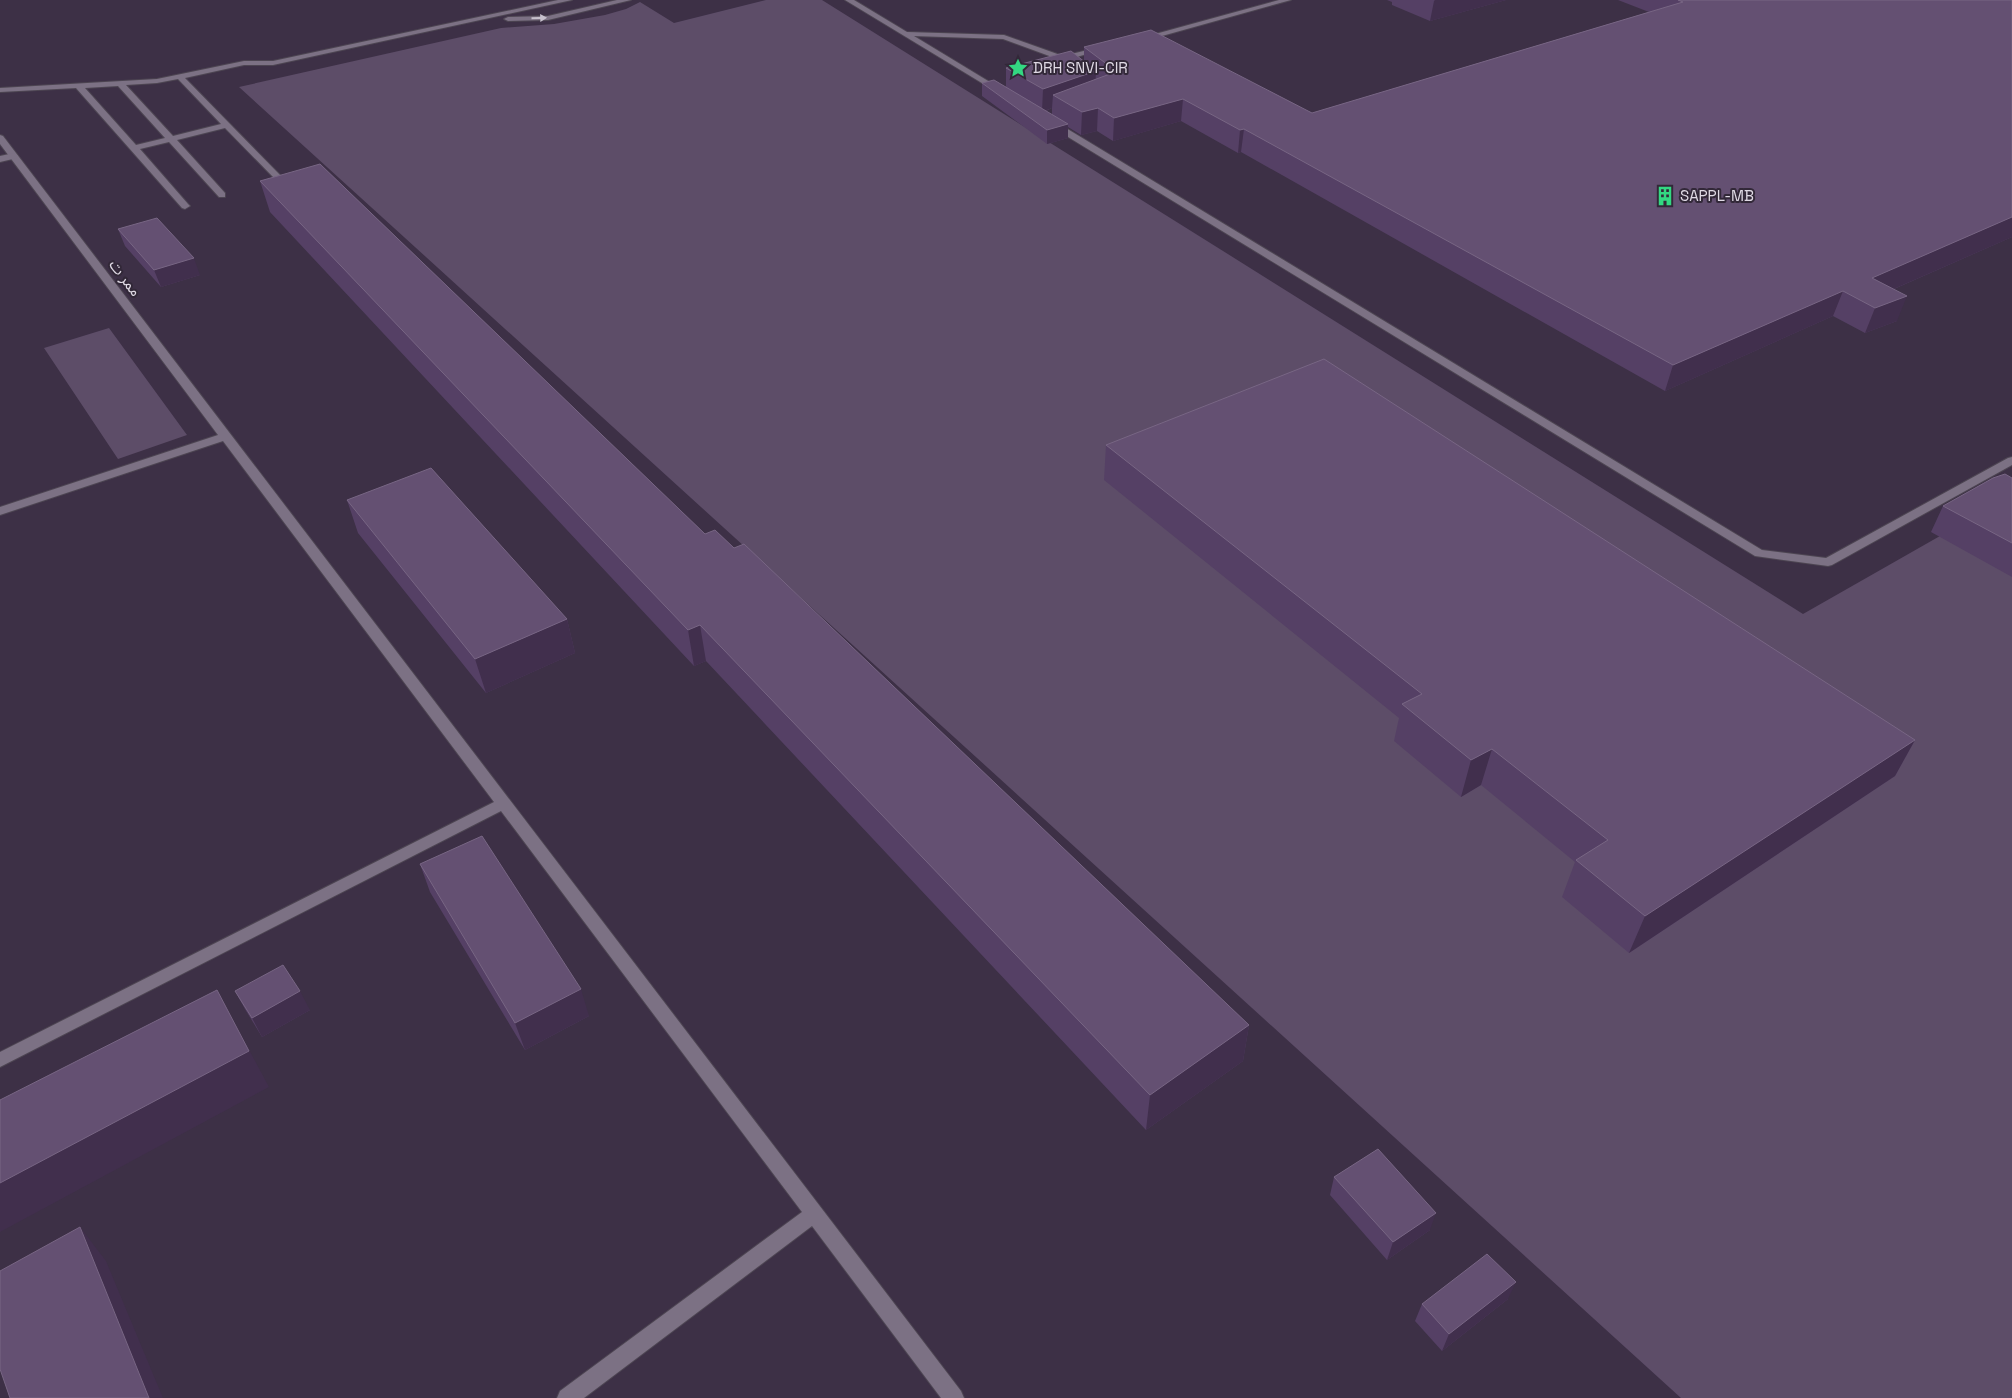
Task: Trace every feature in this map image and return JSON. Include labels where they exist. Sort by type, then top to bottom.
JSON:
[{"type":"street","points":[[0,90],[157,82],[244,63],[273,63],[568,0]]},
{"type":"street","points":[[472,20],[548,18],[626,0]]},
{"type":"street","points":[[849,0],[1007,96]]},
{"type":"street","points":[[1128,42],[1287,0]]},
{"type":"street","points":[[906,34],[1004,37],[1066,62],[1110,47]]},
{"type":"street","points":[[180,76],[277,176]]},
{"type":"street","points":[[120,83],[222,195]]},
{"type":"street","points":[[79,86],[185,206]]},
{"type":"street","points":[[1041,117],[1759,553],[1828,562],[2012,460]]},
{"type":"street","points":[[134,148],[227,125]]},
{"type":"street","name":"ممر ت","points":[[0,138],[954,1398]]},
{"type":"street","points":[[0,159],[14,156]]},
{"type":"street","points":[[0,1060],[504,803]]},
{"type":"street","points":[[567,1398],[814,1214]]},
{"type":"lane","points":[[0,511],[226,436]]},
{"type":"shaded area","points":[[0,0],[2012,0],[2012,1398],[0,1398]]},
{"type":"shaded area","points":[[766,0],[822,0],[1803,614],[2012,495],[2012,1398],[1681,1398],[239,87],[501,28],[554,24],[605,15],[626,9],[640,2],[674,23]]},
{"type":"shaded area","points":[[109,328],[187,435],[118,459],[44,348]]},
{"type":"building","name":"SAPPL-MB","points":[[1678,0],[2012,0],[2012,217],[1872,278],[1907,296],[1875,308],[1843,291],[1673,365],[1244,129],[1240,130],[1183,99],[1114,118],[1098,108],[1082,112],[1053,95],[1110,74],[1108,65],[1084,47],[1151,30],[1312,113],[1683,2]]},
{"type":"building","points":[[1071,51],[1096,71],[1043,89],[1006,68]]},
{"type":"building","points":[[994,80],[1068,124],[1047,130],[982,83]]},
{"type":"building","points":[[320,164],[705,534],[715,530],[734,548],[744,544],[1249,1025],[1150,1095],[700,625],[688,630],[260,181]]},
{"type":"building","points":[[157,218],[194,258],[154,270],[118,229]]},
{"type":"building","points":[[1324,359],[1915,740],[1645,916],[1576,860],[1608,840],[1492,749],[1471,760],[1402,704],[1422,694],[1106,445]]},
{"type":"building","points":[[431,468],[567,619],[475,659],[347,500]]},
{"type":"building","points":[[2005,474],[2012,478],[2012,543],[1943,506],[1993,478]]},
{"type":"building","points":[[482,836],[581,989],[515,1023],[420,864]]},
{"type":"building","points":[[283,965],[300,991],[252,1018],[235,991]]},
{"type":"building","points":[[217,990],[249,1051],[0,1183],[0,1100]]},
{"type":"building","points":[[1378,1149],[1436,1213],[1393,1242],[1334,1177]]},
{"type":"building","points":[[80,1227],[149,1398],[10,1398],[0,1369],[0,1271]]},
{"type":"building","points":[[1487,1254],[1516,1282],[1449,1334],[1422,1304]]},
{"type":"place","name":"DRH SNVI-CIR","points":[[1018,68]]},
{"type":"place","name":"SAPPL-MB","points":[[1665,196]]}]
